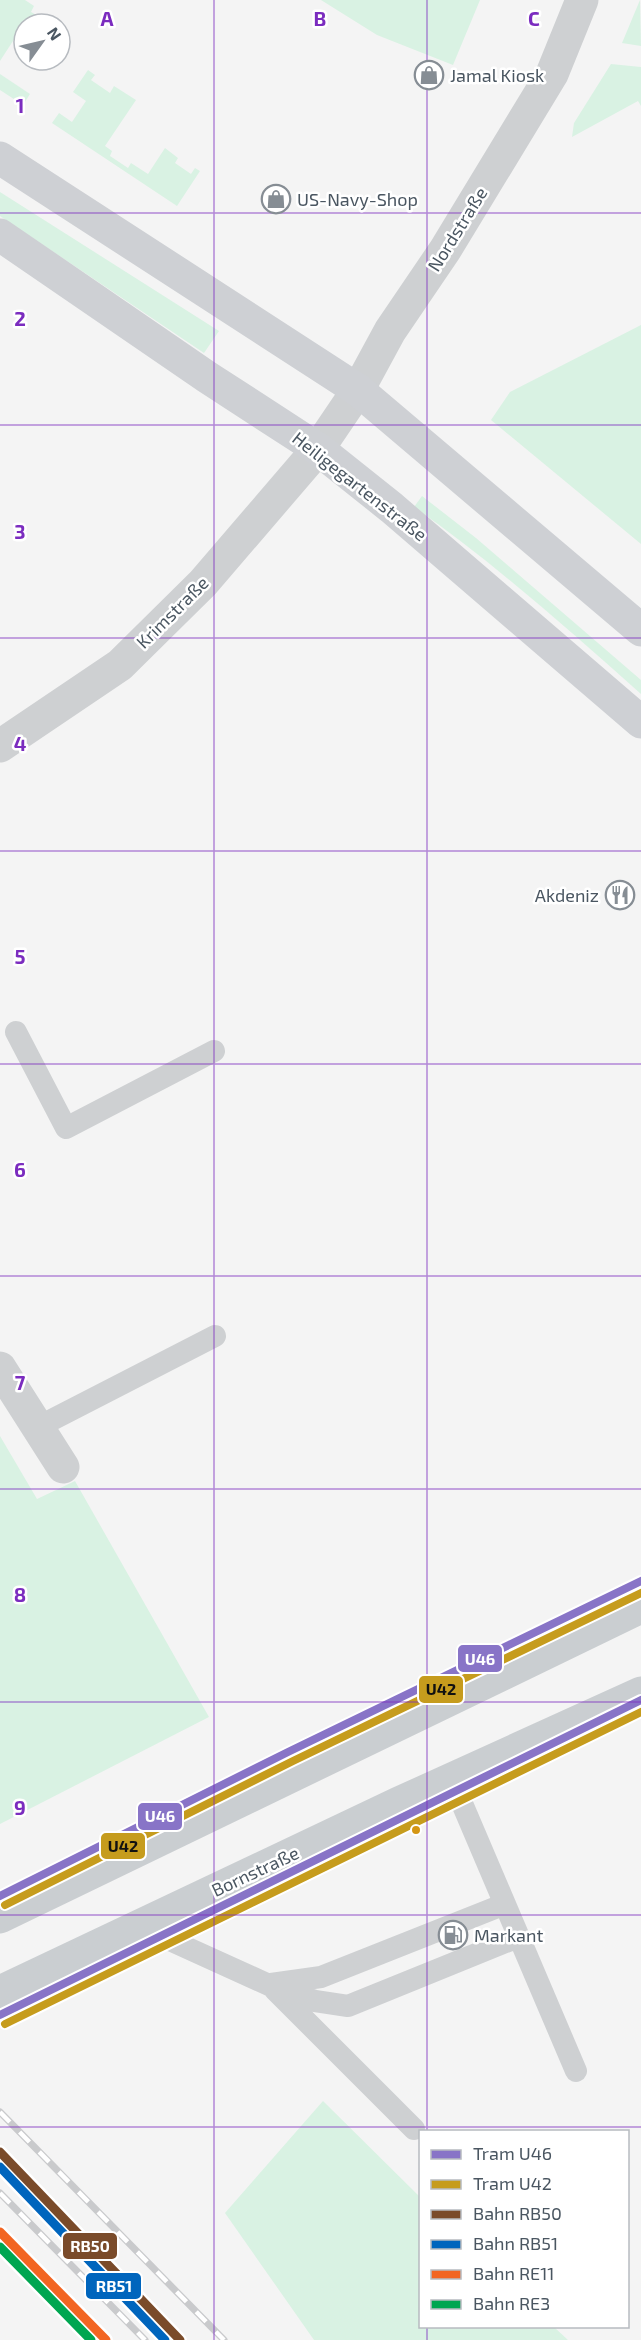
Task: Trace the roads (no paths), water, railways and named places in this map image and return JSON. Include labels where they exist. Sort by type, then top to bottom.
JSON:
[{"type":"main road","points":[[0,158],[358,390],[641,630]]},
{"type":"main road","name":"Heiligegartenstraße","points":[[0,235],[207,377],[318,449],[392,508],[641,722]]},
{"type":"main road","points":[[0,1917],[231,1803],[458,1697],[641,1607]]},
{"type":"main road","name":"Bornstraße","points":[[0,1992],[641,1694]]},
{"type":"street","name":"Nordstraße","points":[[318,449],[358,390],[390,331],[445,250],[552,74],[582,0]]},
{"type":"street","name":"Krimstraße","points":[[0,746],[120,665],[203,583],[318,449]]},
{"type":"street","points":[[0,1368],[63,1467]]},
{"type":"lane","points":[[16,1032],[66,1128],[214,1052]]},
{"type":"lane","points":[[38,1427],[215,1336]]},
{"type":"lane","points":[[452,1780],[576,2071]]},
{"type":"lane","points":[[269,1985],[321,1977],[505,1904]]},
{"type":"lane","points":[[139,1926],[269,1985],[315,2001],[348,2007],[518,1936]]},
{"type":"lane","points":[[269,1985],[414,2128]]},
{"type":"railway","points":[[0,2112],[224,2340]]},
{"type":"railway","points":[[0,2193],[145,2340]]},
{"type":"tram line","name":"U46","points":[[0,1896],[288,1752],[641,1581]]},
{"type":"tram line","name":"U42","points":[[5,1905],[293,1761],[641,1593]]},
{"type":"tram line","name":"U46","points":[[0,2015],[641,1700]]},
{"type":"tram line","name":"U42","points":[[5,2024],[641,1712]]},
{"type":"rail line","name":"RB50","points":[[0,2152],[180,2340]]},
{"type":"rail line","name":"RB51","points":[[0,2167],[165,2340]]},
{"type":"rail line","name":"RE11","points":[[0,2232],[106,2340]]},
{"type":"rail line","name":"RE3","points":[[0,2247],[91,2340]]},
{"type":"place","name":"Jamal Kiosk","points":[[429,75]]},
{"type":"place","name":"US-Navy-Shop","points":[[276,199]]},
{"type":"place","name":"Akdeniz","points":[[620,895]]},
{"type":"place","name":"Markant","points":[[453,1935]]}]
